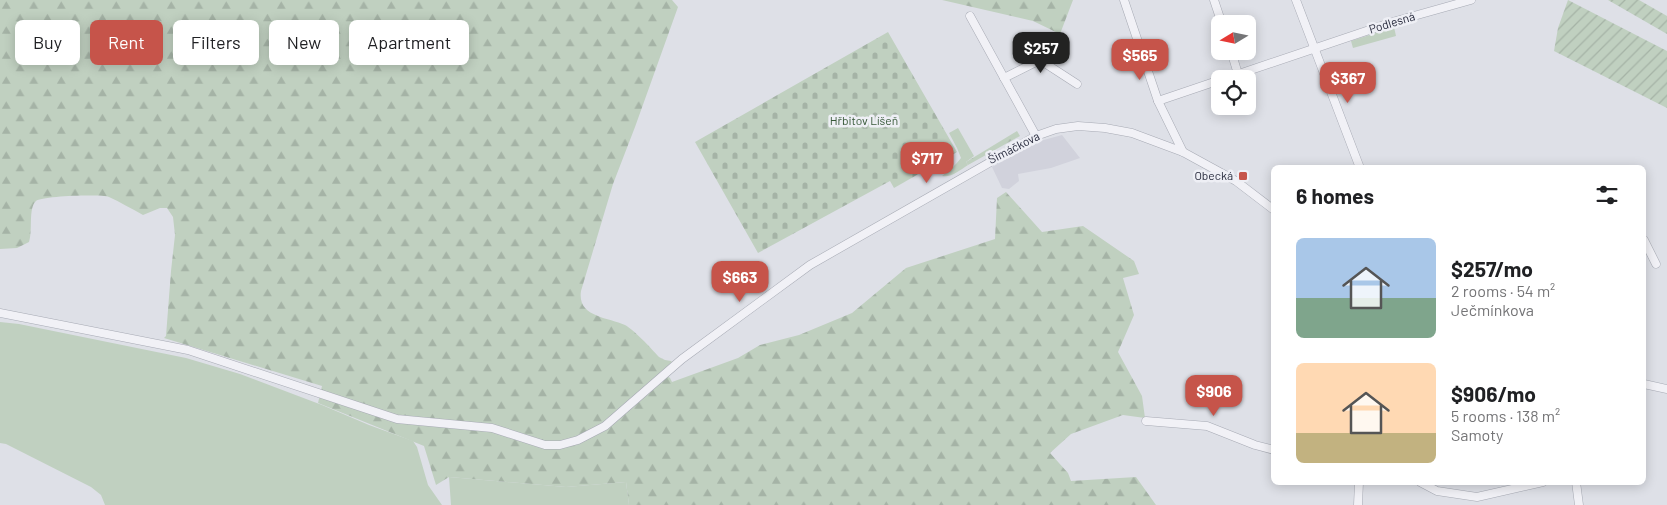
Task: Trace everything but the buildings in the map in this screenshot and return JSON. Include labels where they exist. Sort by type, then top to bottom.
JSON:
[{"type":"street","points":[[1124,0],[1158,101],[1183,152]]},
{"type":"street","points":[[1214,0],[1219,15]]},
{"type":"street","points":[[1296,0],[1359,165]]},
{"type":"street","name":"Podlesná","points":[[1250,70],[1396,21],[1471,0]]},
{"type":"street","points":[[970,16],[1036,136]]},
{"type":"street","points":[[1004,78],[1040,60],[1077,84]]},
{"type":"street","points":[[1158,101],[1211,83]]},
{"type":"street","name":"Šimáčkova","points":[[0,313],[188,350],[397,419],[492,428],[545,445],[560,445],[578,440],[605,426],[676,366],[810,265],[1036,136],[1056,129],[1078,126],[1132,133],[1183,152],[1236,181],[1271,207]]},
{"type":"street","points":[[1646,244],[1656,264]]},
{"type":"street","points":[[1646,384],[1667,389]]},
{"type":"street","points":[[1146,421],[1207,426],[1271,449]]},
{"type":"street","points":[[1358,505],[1359,485]]},
{"type":"street","points":[[1426,485],[1437,491],[1477,497],[1530,485]]},
{"type":"street","points":[[1576,485],[1578,505]]},
{"type":"shaded area","points":[[1062,135],[1080,158],[1051,168],[1018,174],[1019,181],[1009,189],[1002,188],[992,167],[1040,141]]},
{"type":"green space","points":[[0,0],[672,0],[678,7],[613,184],[581,291],[581,300],[584,306],[595,315],[629,327],[659,357],[671,361],[662,371],[672,382],[738,358],[760,345],[799,335],[852,313],[906,268],[995,239],[997,198],[1006,192],[1042,232],[1083,226],[1134,261],[1139,274],[1123,278],[1134,315],[1118,352],[1142,396],[1145,418],[1123,415],[1071,434],[1050,453],[1068,473],[1071,481],[1136,477],[1156,505],[629,505],[626,482],[566,487],[449,477],[436,485],[424,446],[318,403],[322,386],[164,338],[166,336],[175,235],[173,217],[167,208],[160,208],[143,215],[104,196],[72,196],[41,199],[36,201],[32,209],[29,242],[17,248],[0,249]]},
{"type":"green space","points":[[942,0],[1073,0],[1060,34],[1033,21]]},
{"type":"green space","points":[[1568,0],[1667,51],[1667,108],[1554,51],[1558,28]]},
{"type":"green space","points":[[1608,0],[1639,0],[1667,16],[1667,34]]},
{"type":"green space","points":[[1394,27],[1396,36],[1353,48],[1351,41]]},
{"type":"green space","name":"Hřbitov Líšeň","points":[[888,32],[957,152],[894,188],[890,181],[758,253],[695,142]]},
{"type":"green space","points":[[958,128],[974,156],[966,162],[968,165],[959,171],[949,176],[942,176],[961,158],[949,133]]},
{"type":"green space","points":[[1017,131],[1020,136],[968,165],[966,162]]},
{"type":"green space","points":[[0,322],[19,324],[186,358],[240,374],[413,441],[417,447],[428,485],[442,505],[105,505],[101,495],[91,487],[6,444],[0,443]]},
{"type":"green space","points":[[449,477],[566,487],[626,482],[629,505],[451,505]]},
{"type":"place","name":"Obecká","points":[[1243,176]]}]
